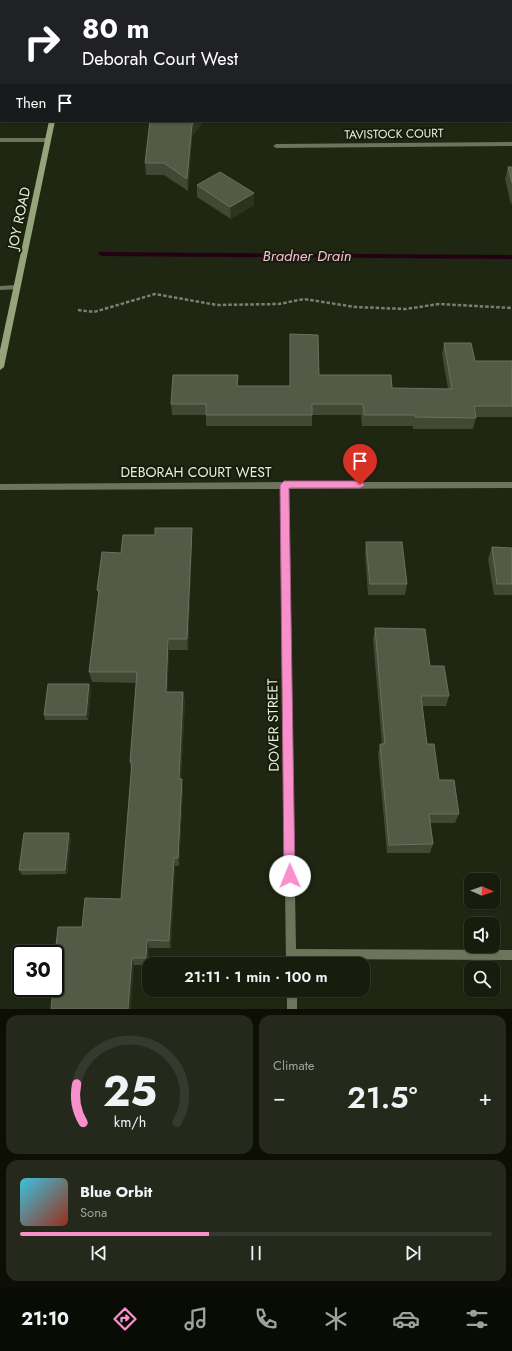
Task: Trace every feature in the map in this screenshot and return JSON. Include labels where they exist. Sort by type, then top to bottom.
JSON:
[{"type":"street","name":"JOY ROAD","points":[[0,367],[52,122]]},
{"type":"street","points":[[0,140],[48,140]]},
{"type":"street","name":"TAVISTOCK COURT","points":[[276,146],[512,144]]},
{"type":"street","points":[[0,288],[17,287]]},
{"type":"street","name":"DOVER STREET","points":[[284,485],[291,957]]},
{"type":"street","name":"DEBORAH COURT WEST","points":[[0,487],[512,485]]},
{"type":"street","points":[[370,958],[512,955]]},
{"type":"street","points":[[292,997],[292,1009]]},
{"type":"path","points":[[78,310],[94,312],[155,294],[217,305],[279,304],[304,299],[355,307],[406,309],[439,304],[512,308]]},
{"type":"building","points":[[150,122],[194,122],[192,125],[187,179],[164,163],[145,163]]},
{"type":"building","points":[[508,167],[512,167],[512,183]]},
{"type":"building","points":[[220,172],[254,193],[230,207],[197,185]]},
{"type":"building","points":[[290,334],[318,335],[319,375],[391,375],[392,388],[452,389],[444,343],[471,343],[475,361],[512,361],[512,406],[474,406],[476,418],[415,417],[415,415],[364,415],[363,404],[312,404],[312,415],[206,415],[206,404],[171,404],[173,375],[238,375],[237,386],[290,386]]},
{"type":"building","points":[[155,528],[192,528],[187,639],[168,639],[166,692],[183,692],[179,779],[182,779],[178,858],[174,858],[169,941],[147,940],[146,957],[132,958],[128,1009],[51,1009],[52,997],[64,997],[64,945],[56,945],[58,927],[82,927],[85,898],[121,899],[132,762],[130,762],[137,672],[89,672],[102,552],[121,553],[123,535],[155,535]]},
{"type":"building","points":[[366,542],[402,542],[407,584],[370,584]]},
{"type":"building","points":[[492,547],[512,548],[512,584],[497,584]]},
{"type":"building","points":[[375,628],[425,629],[430,666],[444,666],[449,696],[421,696],[427,744],[434,744],[439,780],[454,780],[459,814],[429,814],[433,844],[389,845],[380,744],[385,744]]},
{"type":"building","points":[[48,684],[89,684],[86,715],[44,715]]},
{"type":"building","points":[[24,833],[69,833],[65,870],[19,870]]},
{"type":"waterway","name":"Bradner Drain","points":[[102,254],[512,257]]},
{"type":"route","points":[[290,876],[284,485],[360,485]]}]
